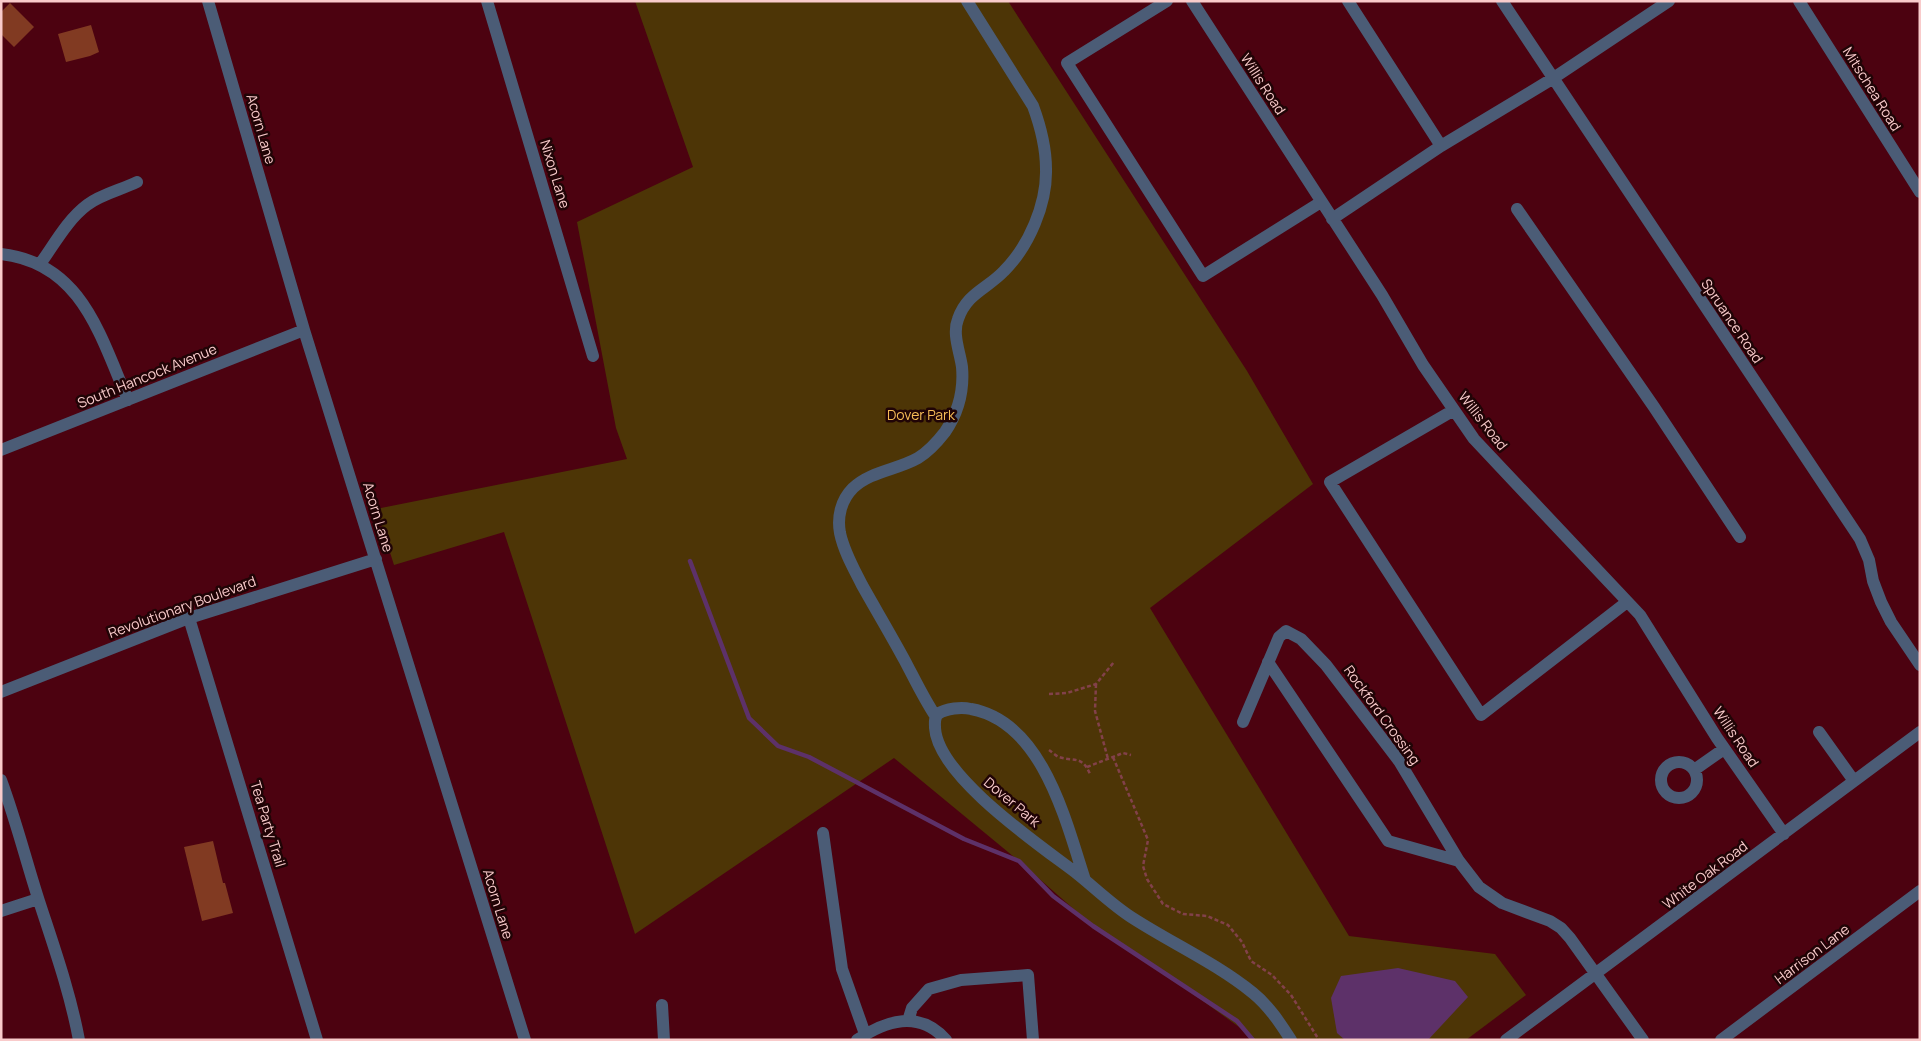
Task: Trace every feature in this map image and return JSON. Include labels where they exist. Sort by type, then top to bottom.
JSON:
[{"type":"street","name":"Acorn Lane","points":[[208,1],[304,330],[525,1040]]},
{"type":"street","name":"Nixon Lane","points":[[487,1],[593,356]]},
{"type":"street","points":[[936,717],[922,696],[906,662],[853,568],[843,544],[840,531],[840,515],[843,502],[851,490],[861,481],[919,458],[933,446],[945,431],[956,409],[962,390],[962,368],[956,333],[957,320],[976,292],[999,276],[1016,259],[1027,240],[1046,186],[1046,167],[1038,121],[1033,106],[967,1]]},
{"type":"street","points":[[1167,1],[1067,63],[1203,276],[1321,202]]},
{"type":"street","name":"Willis Road","points":[[1192,1],[1382,295],[1423,366],[1474,439],[1640,615],[1724,749],[1784,834]]},
{"type":"street","points":[[1348,1],[1441,146]]},
{"type":"street","name":"Spruance Road","points":[[1502,1],[1552,79],[1860,539],[1870,560],[1873,581],[1881,602],[1891,622],[1920,665]]},
{"type":"street","points":[[1332,219],[1441,146],[1552,79],[1653,6],[1669,1]]},
{"type":"street","name":"Mitschea Road","points":[[1799,1],[1920,192]]},
{"type":"street","points":[[40,264],[71,221],[87,205],[137,182]]},
{"type":"street","points":[[1517,209],[1654,407],[1740,537]]},
{"type":"street","points":[[1,254],[19,256],[40,264],[57,274],[82,302],[92,318],[128,400]]},
{"type":"street","name":"South Hancock Avenue","points":[[1,450],[304,330]]},
{"type":"street","points":[[1454,410],[1330,482],[1481,715],[1627,602]]},
{"type":"street","name":"Revolutionary Boulevard","points":[[1,692],[189,618],[376,559]]},
{"type":"street","name":"Tea Party Trail","points":[[189,618],[317,1040]]},
{"type":"street","name":"Rockford Crossing","points":[[1243,722],[1279,637],[1286,631],[1301,639],[1326,665],[1399,761],[1459,862],[1479,887],[1502,903],[1550,921],[1562,928],[1643,1040]]},
{"type":"street","points":[[1268,662],[1388,841],[1459,862]]},
{"type":"street","name":"Dover Park","points":[[1085,880],[1056,794],[1027,744],[1015,731],[979,711],[964,708],[940,713],[936,717],[935,732],[939,743],[950,762],[966,781],[990,804],[1085,880],[1099,894],[1132,918],[1254,994],[1274,1015],[1291,1040]]},
{"type":"street","points":[[1819,732],[1854,782]]},
{"type":"street","name":"White Oak Road","points":[[1506,1040],[1920,732]]},
{"type":"street","points":[[1694,770],[1724,749]]},
{"type":"street","points":[[1,780],[12,809],[38,899],[63,973],[79,1040]]},
{"type":"street","points":[[823,832],[842,969],[861,1037],[896,1020],[920,1022],[937,1029],[946,1040]]},
{"type":"street","name":"Harrison Lane","points":[[1721,1040],[1918,897]]},
{"type":"street","points":[[1,912],[38,899]]},
{"type":"street","points":[[908,1021],[912,1008],[929,989],[961,980],[1028,974],[1033,1040]]},
{"type":"street","points":[[662,1006],[664,1040]]},
{"type":"path","points":[[1050,694],[1067,693],[1096,684],[1114,662]]},
{"type":"path","points":[[1096,684],[1095,711],[1108,759]]},
{"type":"path","points":[[1045,746],[1059,757],[1080,760],[1087,767],[1090,774]]},
{"type":"path","points":[[1087,767],[1123,753],[1130,755]]},
{"type":"path","points":[[1113,757],[1148,840],[1143,866],[1147,878],[1163,904],[1183,914],[1207,916],[1228,925],[1242,942],[1251,961],[1272,975],[1291,995],[1319,1040]]},
{"type":"green space","name":"Dover Park","points":[[635,1],[1008,1],[1247,371],[1313,484],[1150,608],[1349,936],[1495,954],[1526,995],[1466,1040],[1251,1040],[1246,1032],[1171,978],[1093,926],[1019,861],[894,758],[635,934],[504,532],[394,565],[376,509],[627,459],[616,428],[577,222],[693,167]]},
{"type":"shaded area","points":[[1398,968],[1455,981],[1468,997],[1428,1040],[1345,1040],[1337,1033],[1331,998],[1341,976]]},
{"type":"building","points":[[10,3],[34,27],[14,47],[1,34],[1,12]]},
{"type":"building","points":[[91,25],[99,52],[66,62],[58,34]]},
{"type":"building","points":[[213,841],[223,883],[225,883],[233,913],[202,921],[184,847]]},
{"type":"waterway","points":[[690,561],[749,718],[778,746],[809,757],[964,839],[1019,861],[1053,896],[1093,926],[1237,1021],[1253,1040]]}]
